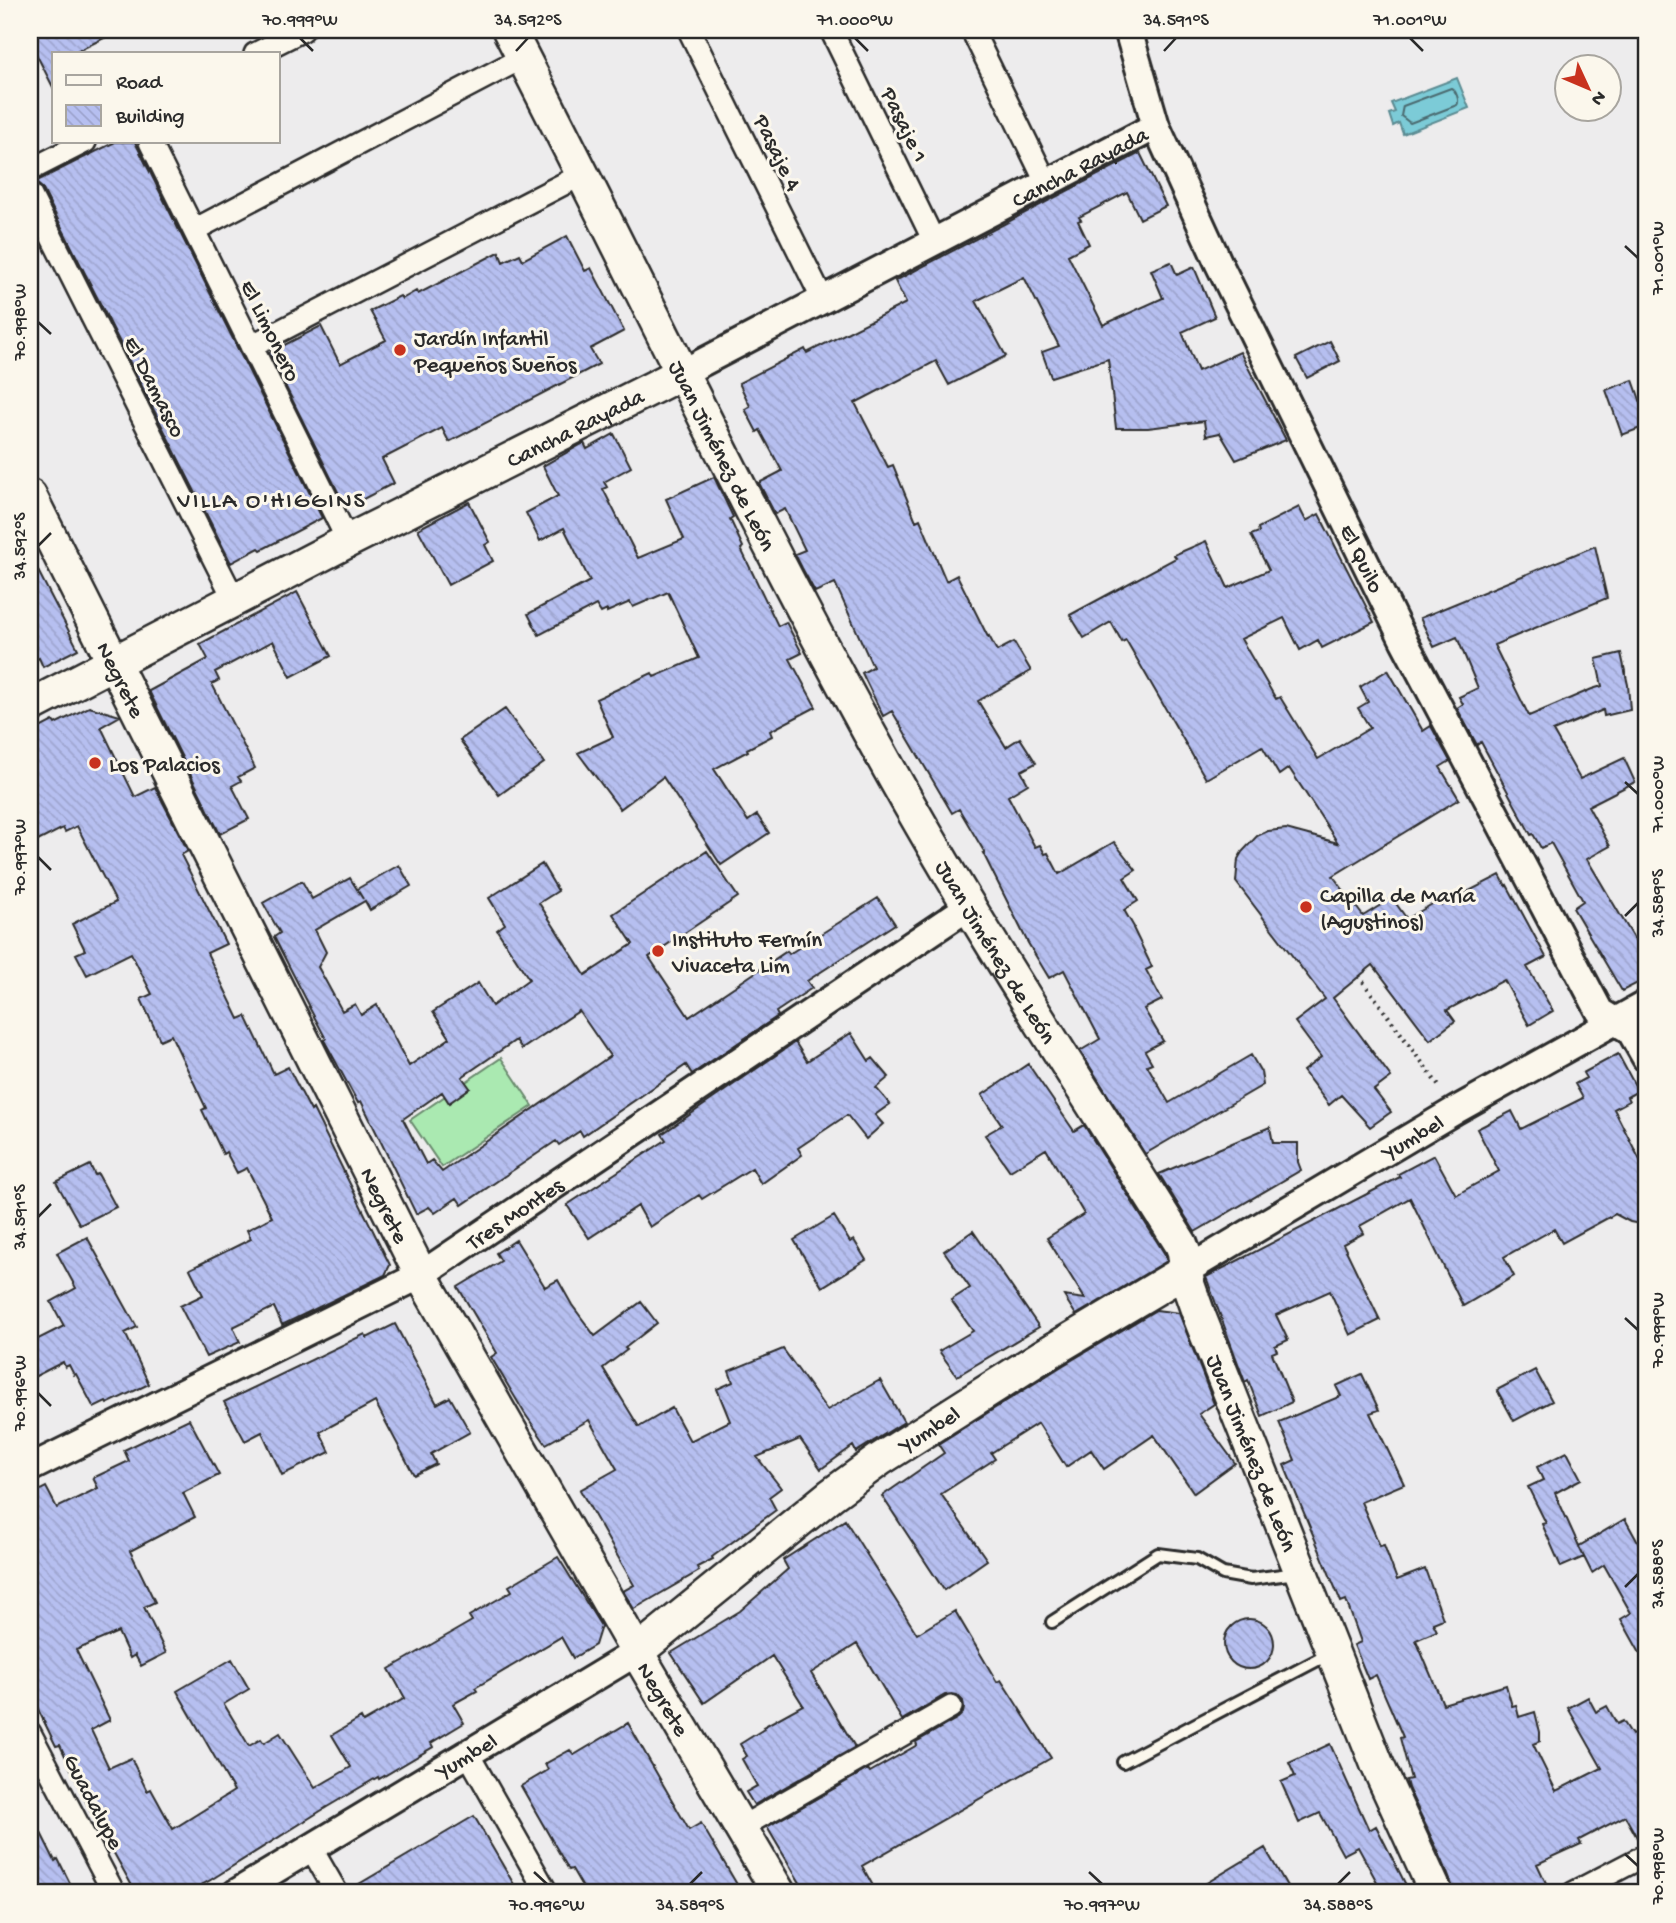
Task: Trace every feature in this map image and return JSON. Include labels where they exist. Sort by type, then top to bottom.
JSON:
[{"type":"main road","name":"Juan Jiménez de León","points":[[509,30],[762,531],[890,772],[968,907],[1181,1244],[1188,1284],[1200,1318],[1300,1573],[1377,1764],[1436,1893]]},
{"type":"main road","name":"Cancha Rayada","points":[[30,706],[348,541],[682,373]]},
{"type":"main road","name":"Negrete","points":[[30,496],[39,536],[114,663],[421,1275],[779,1893]]},
{"type":"main road","name":"Yumbel","points":[[637,1652],[831,1496],[879,1461],[1031,1363],[1187,1270]]},
{"type":"street","points":[[259,52],[303,30]]},
{"type":"street","name":"Pasaje 4","points":[[689,30],[822,298]]},
{"type":"street","name":"Pasaje 1","points":[[831,30],[934,241]]},
{"type":"street","points":[[972,30],[1046,182]]},
{"type":"street","name":"El Quilo","points":[[1128,30],[1156,125],[1219,264],[1404,641],[1600,1012],[1630,1030],[1646,1058]]},
{"type":"street","points":[[194,230],[524,57]]},
{"type":"street","name":"Cancha Rayada","points":[[682,373],[1156,125]]},
{"type":"street","points":[[30,170],[81,144]]},
{"type":"street","name":"El Limonero","points":[[151,144],[348,541]]},
{"type":"street","points":[[251,346],[583,174]]},
{"type":"street","name":"El Damasco","points":[[30,194],[234,601]]},
{"type":"street","name":"Tres Montes","points":[[30,1468],[421,1275],[968,907]]},
{"type":"street","name":"Yumbel","points":[[1187,1270],[1456,1110],[1646,1004]]},
{"type":"street","name":"Yumbel","points":[[236,1893],[637,1652]]},
{"type":"street","points":[[740,1828],[951,1707]]},
{"type":"street","name":"Guadalupe","points":[[30,1733],[114,1893]]},
{"type":"street","points":[[468,1754],[547,1893]]},
{"type":"street","points":[[311,1848],[337,1893]]},
{"type":"street","points":[[1573,1893],[1646,1855]]},
{"type":"lane","points":[[1052,1622],[1158,1553],[1197,1559],[1223,1574],[1251,1579],[1300,1573]]},
{"type":"lane","points":[[1123,1762],[1332,1652]]},
{"type":"path","points":[[1359,976],[1456,1110]]},
{"type":"green space","points":[[501,1058],[533,1106],[442,1167],[410,1120]]},
{"type":"water","points":[[1457,78],[1469,108],[1403,134],[1399,123],[1393,126],[1389,114],[1395,112],[1391,103]]},
{"type":"building","points":[[41,30],[120,30],[76,52],[52,52],[52,85],[30,42],[30,35]]},
{"type":"building","points":[[111,144],[136,144],[322,518],[231,563],[42,188],[35,182]]},
{"type":"building","points":[[1140,153],[1166,206],[1140,219],[1127,192],[1079,217],[1081,220],[1078,221],[1089,244],[1068,255],[1103,325],[1163,298],[1151,270],[1171,262],[1177,275],[1194,267],[1215,317],[1182,332],[1198,371],[1240,352],[1286,440],[1236,460],[1220,433],[1206,436],[1204,421],[1148,428],[1116,428],[1108,359],[1051,377],[1042,352],[1059,346],[1024,277],[976,301],[1006,356],[949,385],[936,361],[855,403],[888,467],[893,465],[916,521],[920,519],[946,581],[957,575],[997,651],[1014,642],[1031,671],[978,701],[1006,747],[1020,738],[1036,763],[1021,771],[1028,784],[1008,796],[1035,847],[1040,845],[1045,854],[1048,853],[1059,874],[1114,842],[1136,870],[1124,878],[1138,901],[1124,910],[1152,967],[1146,970],[1162,1000],[1144,1009],[1163,1041],[1145,1051],[1152,1063],[1147,1065],[1169,1103],[1251,1055],[1261,1072],[1263,1085],[1145,1154],[1080,1051],[1100,1039],[1064,970],[1049,978],[1028,943],[985,853],[959,809],[952,813],[892,711],[883,716],[862,673],[873,667],[835,583],[815,592],[802,568],[795,554],[805,550],[785,509],[775,514],[759,483],[782,471],[760,430],[757,432],[745,409],[750,406],[739,383],[805,349],[807,353],[906,303],[895,281]]},
{"type":"building","points":[[567,236],[585,271],[591,268],[624,331],[590,349],[599,364],[449,442],[442,428],[382,459],[394,483],[346,508],[269,353],[321,326],[340,364],[386,340],[370,311],[400,296],[402,299],[416,291],[418,294],[499,252],[503,262],[520,254],[523,260]]},
{"type":"building","points":[[1330,341],[1340,361],[1307,378],[1296,358]]},
{"type":"building","points":[[1633,380],[1646,417],[1646,426],[1622,435],[1606,390]]},
{"type":"building","points":[[614,434],[631,467],[604,482],[607,487],[603,489],[638,558],[684,539],[666,499],[714,477],[733,517],[730,519],[743,547],[741,549],[778,626],[786,622],[802,653],[790,659],[816,707],[770,731],[772,736],[714,769],[748,821],[757,815],[769,833],[721,865],[663,777],[620,809],[578,753],[613,737],[596,699],[652,673],[654,677],[699,658],[668,592],[633,607],[630,602],[607,612],[601,613],[596,605],[539,635],[528,614],[590,581],[564,528],[540,541],[526,513],[558,496],[543,466],[584,443],[587,449]]},
{"type":"building","points":[[469,502],[490,542],[485,545],[493,561],[448,585],[418,529]]},
{"type":"building","points":[[1299,507],[1306,521],[1319,514],[1374,622],[1322,648],[1318,640],[1300,650],[1284,618],[1241,639],[1276,699],[1280,697],[1318,759],[1370,728],[1358,708],[1368,702],[1360,687],[1388,670],[1423,731],[1431,726],[1450,761],[1440,767],[1459,799],[1333,876],[1363,916],[1392,898],[1407,919],[1439,900],[1442,905],[1500,875],[1546,957],[1527,967],[1553,1011],[1529,1025],[1504,980],[1447,1010],[1455,1021],[1430,1040],[1373,965],[1333,998],[1391,1077],[1374,1090],[1391,1112],[1370,1127],[1341,1095],[1329,1105],[1303,1071],[1321,1057],[1295,1022],[1325,999],[1236,882],[1238,859],[1242,852],[1257,836],[1268,831],[1286,829],[1338,843],[1289,768],[1279,775],[1262,746],[1206,779],[1126,640],[1122,642],[1111,622],[1084,638],[1070,615],[1176,558],[1174,555],[1206,541],[1228,588],[1269,570],[1251,535],[1259,532],[1258,528]]},
{"type":"building","points":[[1595,546],[1607,598],[1494,645],[1529,716],[1602,686],[1596,659],[1621,653],[1630,710],[1604,716],[1603,710],[1553,731],[1580,779],[1624,758],[1635,782],[1588,806],[1610,846],[1587,859],[1635,940],[1646,935],[1646,979],[1622,991],[1573,908],[1583,901],[1551,843],[1541,848],[1533,834],[1531,835],[1481,742],[1477,745],[1457,708],[1463,704],[1459,697],[1478,688],[1457,637],[1434,647],[1420,618]]},
{"type":"building","points":[[30,555],[78,649],[43,667],[39,658],[30,663]]},
{"type":"building","points":[[297,592],[331,656],[291,677],[273,641],[215,672],[219,680],[212,684],[255,768],[238,777],[241,781],[232,786],[249,819],[220,834],[149,691],[208,659],[200,644]]},
{"type":"building","points":[[89,707],[120,716],[101,727],[135,797],[155,787],[188,851],[181,855],[226,944],[207,953],[239,1019],[246,1016],[274,1074],[288,1067],[311,1111],[313,1109],[390,1265],[385,1275],[282,1325],[274,1307],[233,1327],[240,1342],[206,1357],[180,1306],[203,1295],[190,1269],[251,1239],[247,1230],[272,1217],[247,1168],[237,1173],[226,1152],[223,1154],[202,1110],[206,1108],[171,1035],[160,1040],[141,999],[152,994],[131,953],[87,975],[76,954],[85,950],[72,924],[116,902],[77,826],[65,832],[63,828],[30,845],[30,733]]},
{"type":"building","points":[[505,709],[544,763],[499,795],[460,740]]},
{"type":"building","points":[[707,851],[738,897],[649,957],[689,1017],[787,951],[789,954],[878,898],[895,924],[807,981],[812,988],[776,1012],[778,1016],[692,1074],[686,1065],[583,1136],[580,1131],[559,1145],[556,1141],[462,1205],[457,1198],[435,1213],[429,1207],[416,1214],[361,1101],[358,1103],[324,1040],[326,1039],[274,937],[280,933],[263,903],[302,881],[312,899],[350,878],[363,899],[357,889],[399,865],[411,886],[370,910],[365,901],[315,930],[326,952],[318,967],[342,1011],[355,1004],[361,1015],[377,1005],[409,1066],[450,1038],[433,1012],[478,983],[492,1006],[529,979],[497,930],[505,924],[489,898],[542,864],[558,891],[539,903],[585,975],[633,944],[613,914]],"holes":[[[579,1011],[610,1056],[442,1172],[432,1160],[426,1164],[403,1119],[442,1092],[449,1103],[470,1088],[462,1077],[516,1040],[522,1049]]]},
{"type":"building","points":[[851,1033],[869,1061],[873,1058],[889,1077],[876,1088],[890,1104],[875,1115],[883,1124],[866,1139],[847,1115],[798,1148],[802,1155],[761,1184],[752,1168],[702,1199],[699,1195],[650,1227],[638,1206],[589,1238],[567,1205],[666,1140],[662,1134],[795,1042],[807,1061]]},
{"type":"building","points":[[1618,1054],[1638,1091],[1627,1097],[1629,1101],[1614,1109],[1646,1172],[1646,1225],[1630,1222],[1615,1214],[1562,1243],[1554,1229],[1504,1257],[1514,1276],[1463,1306],[1410,1198],[1360,1226],[1364,1233],[1343,1244],[1380,1320],[1350,1335],[1330,1291],[1276,1315],[1288,1340],[1275,1346],[1277,1351],[1272,1353],[1292,1402],[1262,1416],[1248,1380],[1245,1382],[1206,1277],[1400,1177],[1398,1174],[1434,1155],[1456,1195],[1499,1171],[1477,1129],[1512,1111],[1521,1129],[1583,1098],[1575,1084],[1586,1078],[1583,1073]]},
{"type":"building","points":[[1028,1064],[1074,1131],[1084,1125],[1167,1261],[1076,1315],[1064,1296],[1085,1299],[1047,1238],[1084,1214],[1046,1149],[1010,1171],[985,1135],[1002,1125],[982,1095]]},
{"type":"building","points":[[1270,1127],[1273,1143],[1298,1143],[1301,1170],[1195,1232],[1159,1174]]},
{"type":"building","points":[[90,1165],[116,1207],[80,1225],[56,1182]]},
{"type":"building","points":[[834,1216],[850,1242],[854,1240],[866,1260],[822,1287],[794,1240]]},
{"type":"building","points":[[973,1231],[1039,1327],[957,1376],[939,1351],[973,1331],[951,1300],[970,1288],[944,1251]]},
{"type":"building","points":[[87,1237],[137,1327],[125,1333],[149,1384],[94,1408],[76,1374],[74,1375],[69,1365],[65,1367],[63,1362],[30,1379],[30,1343],[64,1326],[51,1302],[76,1288],[57,1253]]},
{"type":"building","points":[[516,1240],[545,1287],[558,1280],[572,1305],[595,1336],[641,1302],[657,1323],[603,1368],[639,1427],[672,1408],[690,1441],[730,1421],[717,1389],[733,1382],[729,1371],[783,1349],[827,1410],[880,1380],[904,1422],[856,1452],[853,1446],[821,1469],[800,1439],[757,1457],[781,1488],[769,1497],[776,1510],[712,1557],[713,1559],[697,1567],[699,1571],[634,1609],[623,1591],[634,1585],[580,1490],[617,1469],[589,1420],[546,1444],[491,1357],[497,1353],[458,1287],[501,1261],[496,1253]]},
{"type":"building","points":[[1156,1310],[1179,1313],[1214,1404],[1199,1414],[1235,1463],[1194,1493],[1154,1435],[1104,1469],[1091,1450],[1066,1467],[1038,1423],[991,1453],[995,1459],[941,1494],[987,1560],[944,1590],[882,1496],[944,1453],[938,1444]]},
{"type":"building","points":[[395,1324],[437,1404],[450,1397],[470,1432],[431,1454],[436,1464],[414,1475],[375,1402],[320,1432],[330,1452],[282,1475],[262,1432],[245,1441],[224,1402],[365,1334],[367,1338]]},
{"type":"building","points":[[1535,1370],[1552,1401],[1514,1421],[1497,1390]]},
{"type":"building","points":[[1362,1374],[1379,1410],[1370,1413],[1404,1484],[1361,1502],[1380,1546],[1384,1545],[1397,1580],[1425,1569],[1443,1619],[1433,1623],[1437,1631],[1416,1640],[1443,1704],[1506,1685],[1512,1706],[1516,1705],[1519,1717],[1535,1712],[1540,1741],[1533,1744],[1556,1791],[1602,1768],[1568,1708],[1588,1697],[1596,1712],[1607,1706],[1617,1724],[1623,1721],[1632,1735],[1646,1727],[1646,1842],[1640,1843],[1625,1816],[1579,1840],[1581,1844],[1537,1864],[1547,1885],[1532,1893],[1455,1893],[1408,1788],[1406,1780],[1411,1779],[1400,1738],[1403,1737],[1376,1675],[1368,1679],[1354,1645],[1361,1642],[1346,1600],[1341,1602],[1284,1465],[1295,1460],[1279,1422],[1341,1396],[1336,1386]]},
{"type":"building","points":[[189,1419],[219,1475],[183,1493],[195,1517],[130,1551],[155,1602],[144,1607],[166,1653],[141,1666],[135,1655],[130,1658],[118,1632],[76,1650],[110,1720],[91,1730],[109,1768],[131,1758],[147,1791],[151,1789],[173,1829],[234,1791],[177,1691],[232,1659],[249,1689],[224,1704],[249,1746],[261,1739],[264,1743],[280,1733],[315,1788],[351,1767],[332,1735],[361,1718],[363,1722],[405,1698],[389,1669],[472,1621],[469,1616],[512,1591],[509,1586],[558,1557],[601,1626],[595,1645],[573,1658],[561,1637],[475,1688],[477,1691],[453,1704],[464,1723],[431,1743],[433,1747],[327,1807],[209,1881],[187,1893],[136,1893],[89,1808],[60,1745],[56,1746],[30,1693],[30,1495],[46,1487],[57,1508],[98,1488],[93,1478],[129,1461],[124,1450]]},
{"type":"building","points":[[1567,1452],[1581,1479],[1555,1493],[1579,1546],[1625,1519],[1646,1557],[1646,1664],[1621,1619],[1631,1613],[1604,1565],[1592,1573],[1584,1557],[1561,1567],[1542,1524],[1546,1523],[1528,1487],[1543,1480],[1537,1467]]},
{"type":"building","points":[[845,1520],[917,1634],[955,1611],[997,1682],[1001,1680],[1051,1758],[862,1866],[877,1893],[806,1893],[767,1827],[868,1769],[870,1772],[917,1745],[916,1742],[958,1718],[963,1713],[963,1701],[957,1695],[945,1695],[902,1720],[857,1644],[811,1673],[855,1747],[754,1805],[746,1792],[757,1786],[742,1759],[747,1756],[740,1744],[764,1729],[763,1727],[803,1705],[772,1656],[704,1703],[671,1653],[740,1611],[788,1569],[783,1560]]},
{"type":"building","points":[[1249,1619],[1267,1626],[1274,1644],[1267,1662],[1249,1669],[1231,1662],[1224,1644],[1231,1626]]},
{"type":"building","points":[[628,1723],[689,1830],[701,1823],[742,1893],[586,1893],[572,1869],[569,1870],[521,1786],[548,1770],[545,1764],[570,1750],[574,1755]]},
{"type":"building","points":[[1330,1744],[1369,1830],[1376,1826],[1410,1893],[1383,1893],[1358,1847],[1343,1855],[1320,1813],[1299,1823],[1281,1782],[1295,1776],[1289,1763]]},
{"type":"building","points":[[30,1811],[55,1861],[58,1859],[75,1893],[30,1893]]},
{"type":"building","points":[[474,1816],[519,1893],[350,1893],[349,1890]]},
{"type":"building","points":[[1265,1848],[1291,1893],[1190,1893]]},
{"type":"place","name":"Jardín Infantil Pequeños Sueños","points":[[400,350]]},
{"type":"place","name":"Los Palacios","points":[[95,763]]},
{"type":"place","name":"Capilla de María (Agustinos)","points":[[1306,907]]},
{"type":"place","name":"Instituto Fermín Vivaceta Lim","points":[[658,951]]},
{"type":"district","name":"VILLA O'HIGGINS","points":[[272,499]]}]
